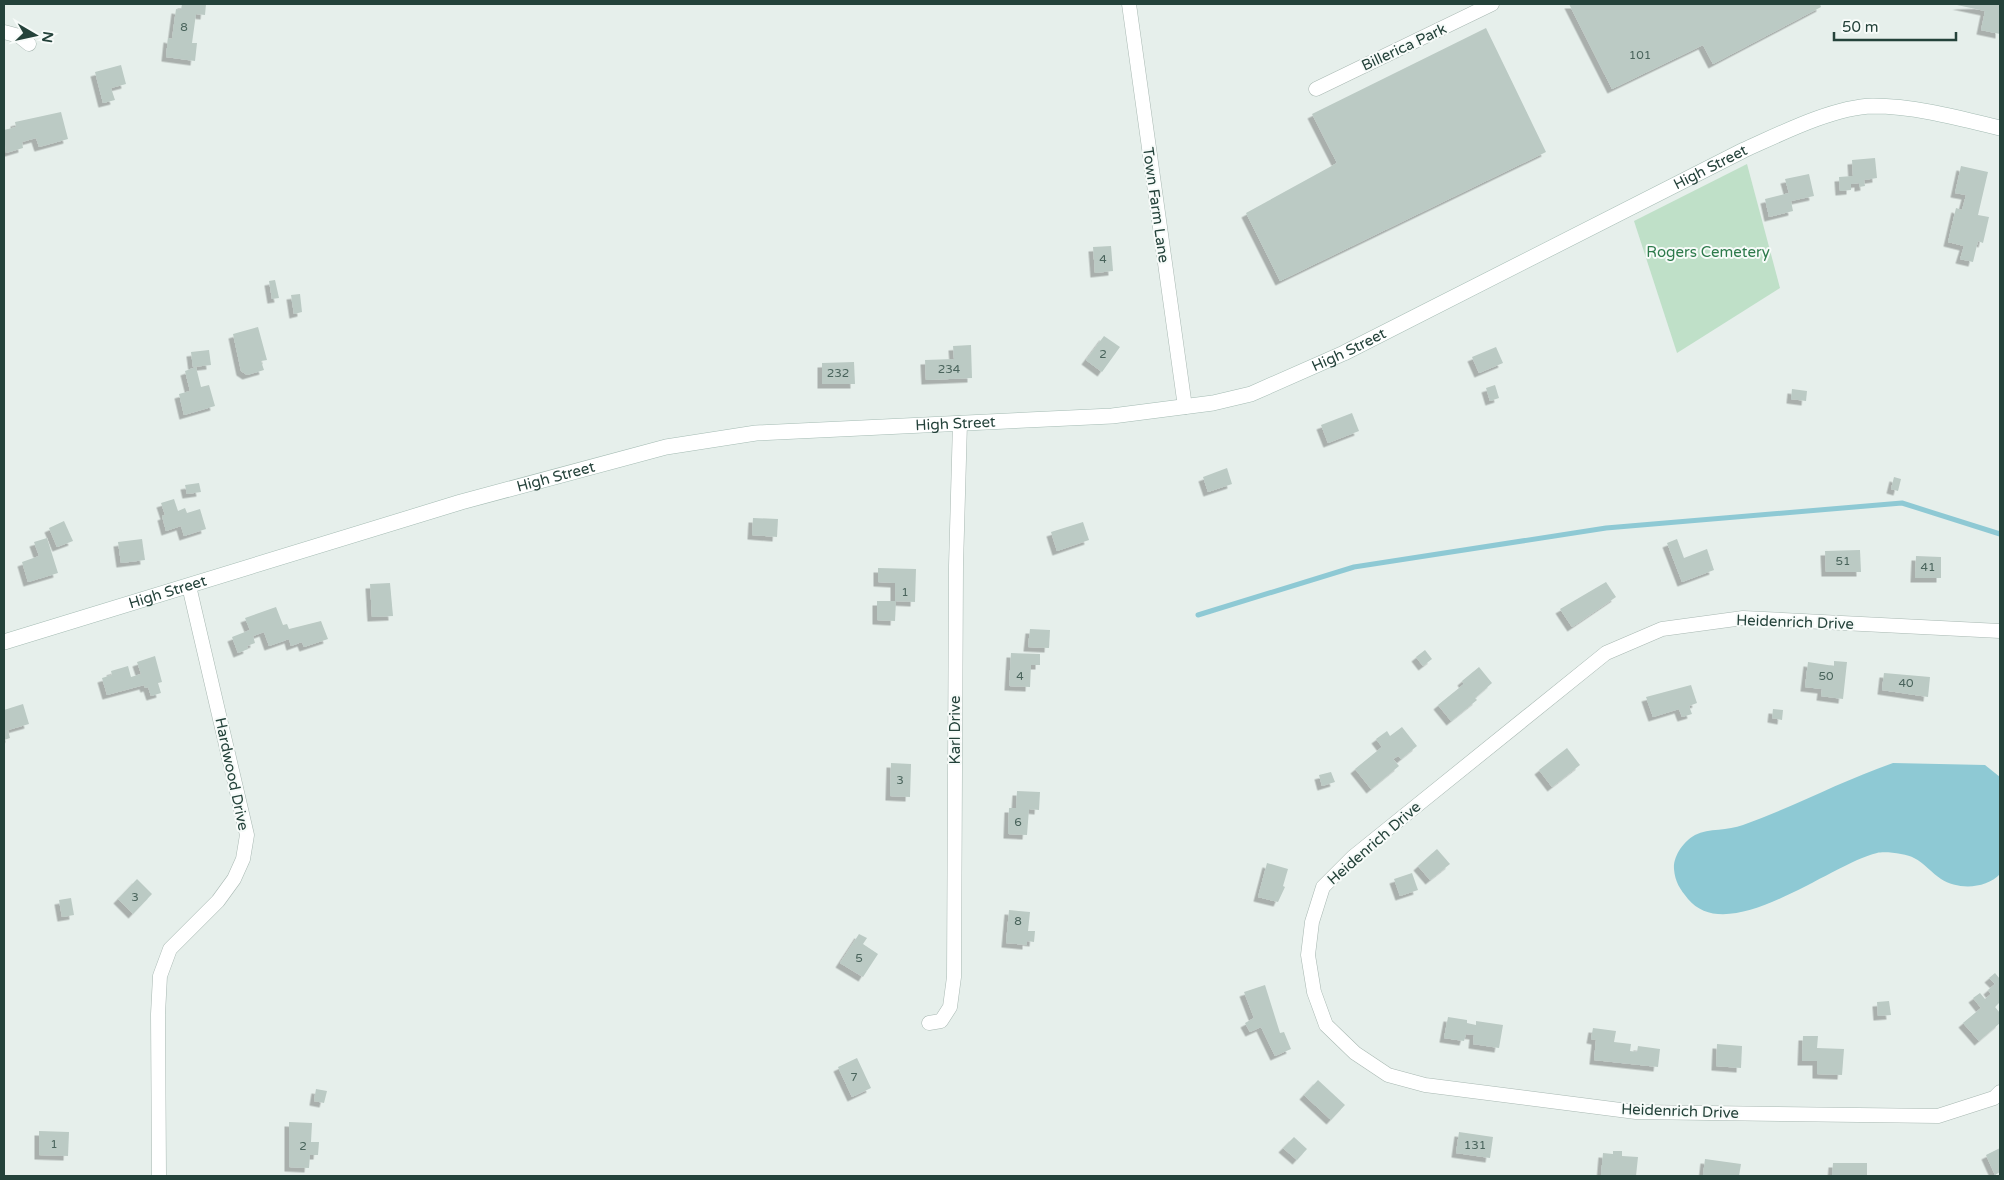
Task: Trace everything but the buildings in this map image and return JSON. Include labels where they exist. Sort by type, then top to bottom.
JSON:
[{"type":"main road","name":"High Street","points":[[4,642],[461,502],[666,447],[756,433],[1112,416],[1213,404],[1251,394],[1292,377],[1744,150],[1830,114],[1871,106],[1914,110],[2000,128]]},
{"type":"street","name":"Town Farm Lane","points":[[1129,4],[1185,407]]},
{"type":"street","name":"Billerica Park","points":[[1316,89],[1492,4]]},
{"type":"street","points":[[4,32],[20,36],[29,44]]},
{"type":"street","name":"Karl Drive","points":[[929,1023],[941,1021],[950,1007],[954,977],[956,566],[960,423]]},
{"type":"street","name":"Hardwood Drive","points":[[159,1176],[158,1014],[160,976],[170,949],[218,901],[234,879],[243,859],[247,835],[189,586]]},
{"type":"street","name":"Heidenrich Drive","points":[[2000,631],[1743,618],[1662,628],[1606,653],[1353,857],[1323,888],[1312,922],[1308,954],[1314,992],[1326,1025],[1355,1053],[1388,1075],[1424,1085],[1636,1112],[1938,1116],[1994,1098],[2000,1092]]},
{"type":"green space","name":"Rogers Cemetery","points":[[1747,164],[1780,288],[1677,353],[1634,221]]},
{"type":"water","points":[[1893,763],[1985,765],[2000,777],[2000,874],[1987,883],[1980,885],[1955,885],[1941,879],[1918,860],[1902,854],[1881,852],[1857,860],[1780,899],[1753,909],[1728,914],[1706,912],[1688,899],[1680,889],[1675,874],[1675,859],[1683,845],[1695,835],[1706,831],[1743,825]]},
{"type":"waterway","points":[[1198,615],[1354,567],[1606,528],[1902,503],[2000,534]]}]
